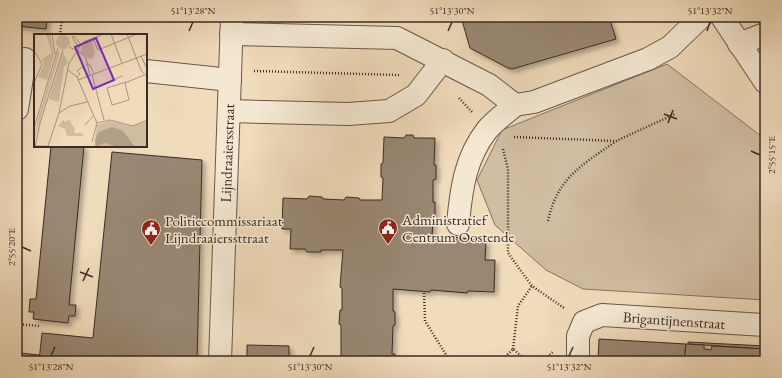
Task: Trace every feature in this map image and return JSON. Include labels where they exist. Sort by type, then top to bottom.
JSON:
[{"type":"street","points":[[458,224],[464,174],[474,150],[492,133],[515,105],[534,102],[648,59],[670,47],[701,17]]},
{"type":"street","points":[[722,17],[765,82]]},
{"type":"street","points":[[232,25],[397,38],[437,69],[489,85],[515,105]]},
{"type":"street","name":"Lijndraaiersstraat","points":[[220,361],[232,25]]},
{"type":"street","points":[[739,44],[765,34]]},
{"type":"street","points":[[17,109],[26,59]]},
{"type":"street","points":[[229,111],[348,114],[390,111],[416,95],[437,69]]},
{"type":"street","points":[[147,72],[230,75]]},
{"type":"street","name":"Brigantijnenstraat","points":[[584,322],[602,315],[765,325]]},
{"type":"street","points":[[578,361],[578,336],[584,322]]},
{"type":"path","points":[[60,34],[62,17]]},
{"type":"path","points":[[230,75],[437,69],[445,84],[492,133],[504,152],[508,169],[508,253],[532,286],[584,322]]},
{"type":"path","points":[[548,221],[551,204],[562,184],[581,165],[616,141],[675,114]]},
{"type":"path","points":[[492,133],[616,141]]},
{"type":"path","points":[[501,361],[513,349],[518,306],[532,286]]},
{"type":"path","points":[[424,293],[425,321],[450,361]]},
{"type":"path","points":[[17,324],[39,326]]},
{"type":"path","points":[[513,349],[527,361]]},
{"type":"shaded area","points":[[667,64],[765,139],[765,300],[583,289],[546,270],[495,225],[477,180],[502,130]]},
{"type":"building","points":[[17,17],[47,17],[46,29],[17,26]]},
{"type":"building","points":[[461,17],[609,17],[616,39],[512,69],[470,48]]},
{"type":"building","name":"Administratief Centrum Oostende","points":[[406,135],[413,135],[414,138],[435,138],[434,165],[436,165],[436,179],[433,180],[433,202],[435,202],[435,216],[433,216],[432,239],[454,240],[455,237],[486,241],[485,260],[495,260],[494,292],[468,291],[467,293],[431,290],[430,292],[393,289],[393,311],[395,312],[395,325],[393,326],[392,354],[395,354],[394,361],[341,361],[341,325],[339,324],[340,310],[342,310],[342,288],[340,287],[343,250],[321,250],[321,252],[307,252],[305,249],[290,249],[291,229],[282,229],[283,198],[307,199],[309,196],[322,197],[323,199],[344,200],[346,197],[359,198],[360,200],[382,200],[383,178],[381,177],[381,164],[383,163],[384,137],[404,138]]},
{"type":"building","points":[[51,147],[84,147],[69,305],[76,305],[75,316],[69,316],[68,323],[33,319],[34,312],[29,312],[30,299],[36,299]]},
{"type":"building","name":"Politiecommissariaat Lijndraaierssttraat","points":[[112,152],[202,160],[197,361],[39,361],[42,333],[93,338]]},
{"type":"building","points":[[599,339],[686,344],[684,361],[598,361]]},
{"type":"building","points":[[688,342],[765,346],[765,349],[688,344]]},
{"type":"building","points":[[686,344],[704,345],[704,349],[711,350],[712,346],[765,349],[765,361],[684,361]]},
{"type":"building","points":[[247,345],[289,346],[289,361],[247,361]]},
{"type":"building","points":[[21,353],[39,355],[39,361],[20,361]]},
{"type":"place","name":"Administratief Centrum Oostende","points":[[388,245]]},
{"type":"place","name":"Politiecommissariaat Lijndraaierssttraat","points":[[151,246]]}]
